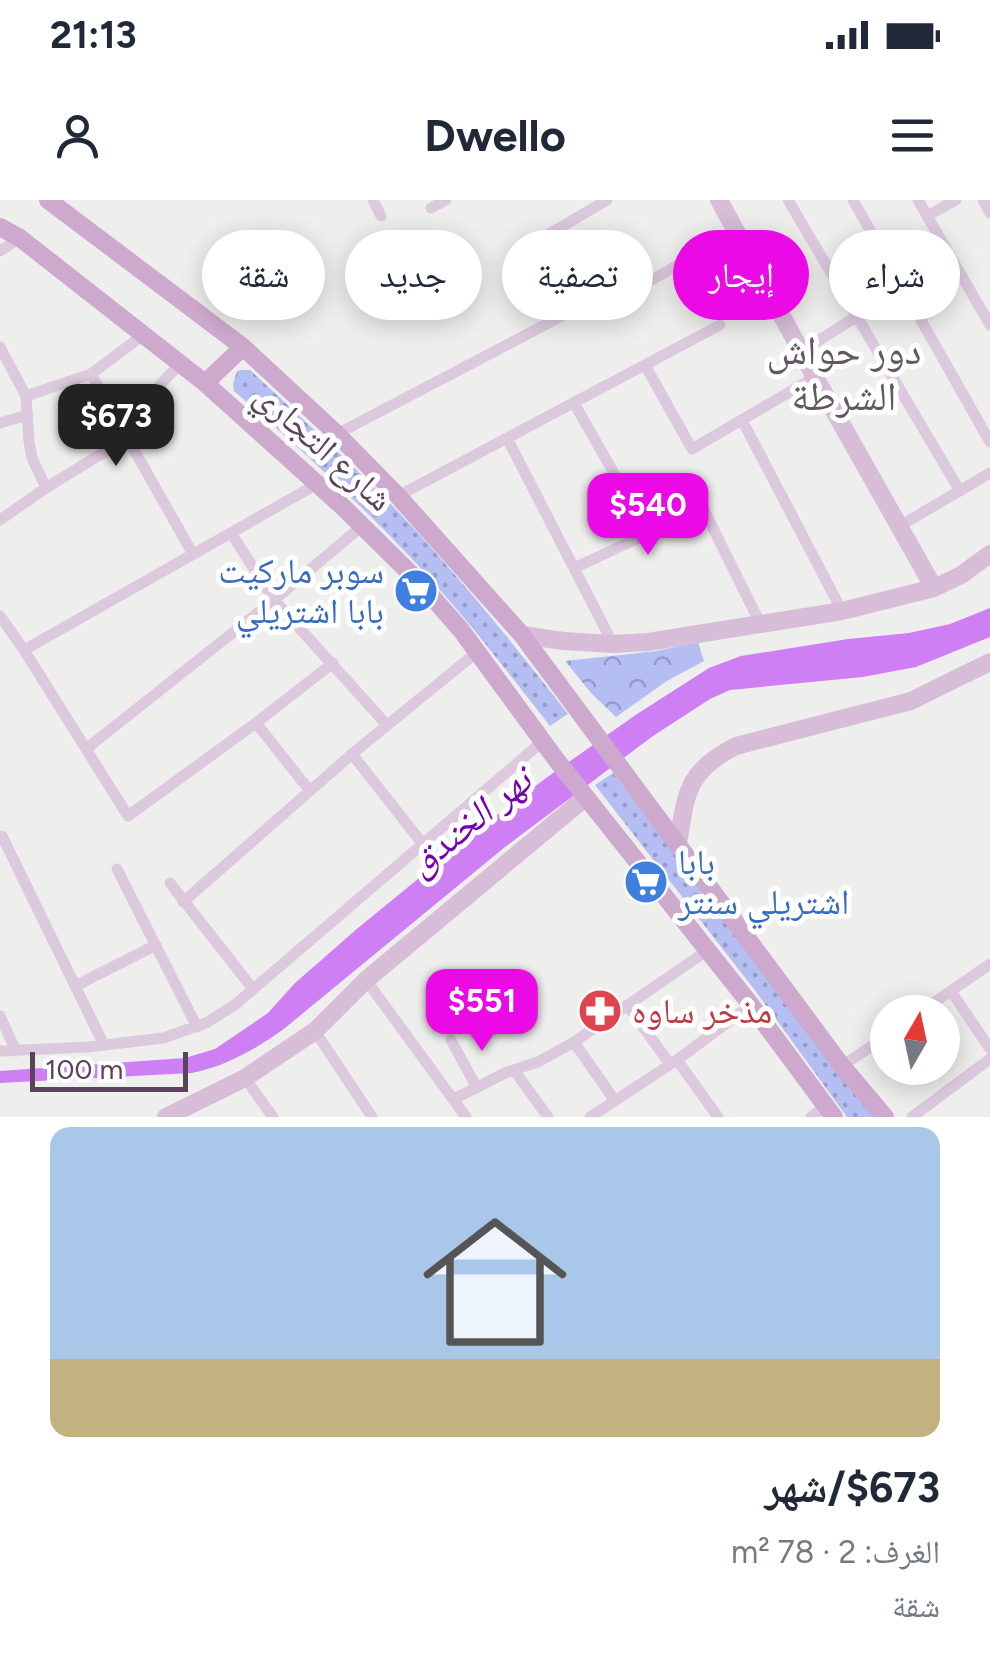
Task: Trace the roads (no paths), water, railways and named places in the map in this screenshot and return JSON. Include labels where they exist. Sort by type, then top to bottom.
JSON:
[{"type":"main road","name":"شارع التجاري","points":[[48,200],[243,347],[398,496],[522,635],[678,844]]},
{"type":"main road","name":"شارع التجاري","points":[[0,227],[20,238],[205,383],[418,580],[586,798]]},
{"type":"main road","points":[[205,383],[243,347]]},
{"type":"main road","points":[[586,798],[751,1006],[824,1113]]},
{"type":"main road","points":[[678,844],[842,1066],[886,1117]]},
{"type":"street","points":[[373,200],[381,216]]},
{"type":"street","points":[[431,208],[446,200]]},
{"type":"street","points":[[556,230],[608,200]]},
{"type":"street","points":[[719,200],[735,230]]},
{"type":"street","points":[[788,200],[829,270]]},
{"type":"street","points":[[853,200],[870,230]]},
{"type":"street","points":[[918,200],[935,230]]},
{"type":"street","points":[[927,216],[956,200]]},
{"type":"street","points":[[982,200],[990,213]]},
{"type":"street","points":[[0,251],[20,238]]},
{"type":"street","points":[[960,273],[990,325]]},
{"type":"street","points":[[337,434],[553,320]]},
{"type":"street","points":[[785,320],[934,588]]},
{"type":"street","points":[[802,351],[850,320]]},
{"type":"street","points":[[858,320],[960,491]]},
{"type":"street","points":[[921,320],[990,442]]},
{"type":"street","points":[[398,496],[720,326]]},
{"type":"street","points":[[26,396],[91,374],[144,335]]},
{"type":"street","points":[[0,347],[26,396],[28,441],[46,488]]},
{"type":"street","points":[[0,520],[128,438],[138,408],[180,364]]},
{"type":"street","points":[[645,365],[692,449],[815,377]]},
{"type":"street","points":[[91,374],[194,554]]},
{"type":"street","points":[[574,403],[649,535]]},
{"type":"street","points":[[0,423],[28,415]]},
{"type":"street","points":[[742,420],[842,612]]},
{"type":"street","points":[[507,438],[613,644]]},
{"type":"street","points":[[898,527],[990,472]]},
{"type":"street","points":[[24,650],[317,484]]},
{"type":"street","points":[[574,568],[703,508],[760,623]]},
{"type":"street","points":[[86,749],[362,526]]},
{"type":"street","points":[[231,532],[274,600],[386,725]]},
{"type":"street","points":[[522,635],[613,644],[648,642],[842,612],[934,588],[962,575],[990,554]]},
{"type":"street","points":[[0,616],[128,816],[333,663]]},
{"type":"street","points":[[184,902],[352,754],[477,652]]},
{"type":"street","points":[[678,844],[686,796],[701,770],[716,756],[736,746],[911,702],[988,667]]},
{"type":"street","points":[[256,723],[310,791]]},
{"type":"street","points":[[0,1052],[163,1038],[197,1026],[236,1004],[543,740]]},
{"type":"street","points":[[352,754],[422,843]]},
{"type":"street","points":[[166,1117],[245,1078],[314,1031],[366,980],[586,798]]},
{"type":"street","points":[[0,838],[104,1045]]},
{"type":"street","points":[[118,869],[197,1026]]},
{"type":"street","points":[[170,883],[253,990]]},
{"type":"street","points":[[76,986],[156,945]]},
{"type":"street","points":[[454,1099],[574,1042],[708,950]]},
{"type":"street","points":[[945,995],[990,964]]},
{"type":"street","points":[[366,980],[466,1117]]},
{"type":"street","points":[[951,991],[990,1049]]},
{"type":"street","points":[[627,1005],[718,1117]]},
{"type":"street","points":[[590,1117],[751,1006]]},
{"type":"street","points":[[0,1016],[16,1051]]},
{"type":"street","points":[[314,1031],[372,1117]]},
{"type":"street","points":[[450,1040],[477,1088]]},
{"type":"street","points":[[574,1042],[614,1101]]},
{"type":"street","points":[[842,1066],[870,1047]]},
{"type":"street","points":[[912,1117],[990,1059]]},
{"type":"street","points":[[514,1070],[548,1117]]},
{"type":"street","points":[[245,1078],[273,1117]]},
{"type":"place","name":"سوبر ماركيت بابا اشتريلي","points":[[416,591]]},
{"type":"place","name":"بابا اشتريلي سنتر","points":[[646,882]]},
{"type":"place","name":"مذخر ساوه","points":[[600,1011]]},
{"type":"district","name":"دور حواش الشرطة","points":[[844,373]]},
{"type":"water label","name":"نهر الخندق","points":[[469,821]]}]
